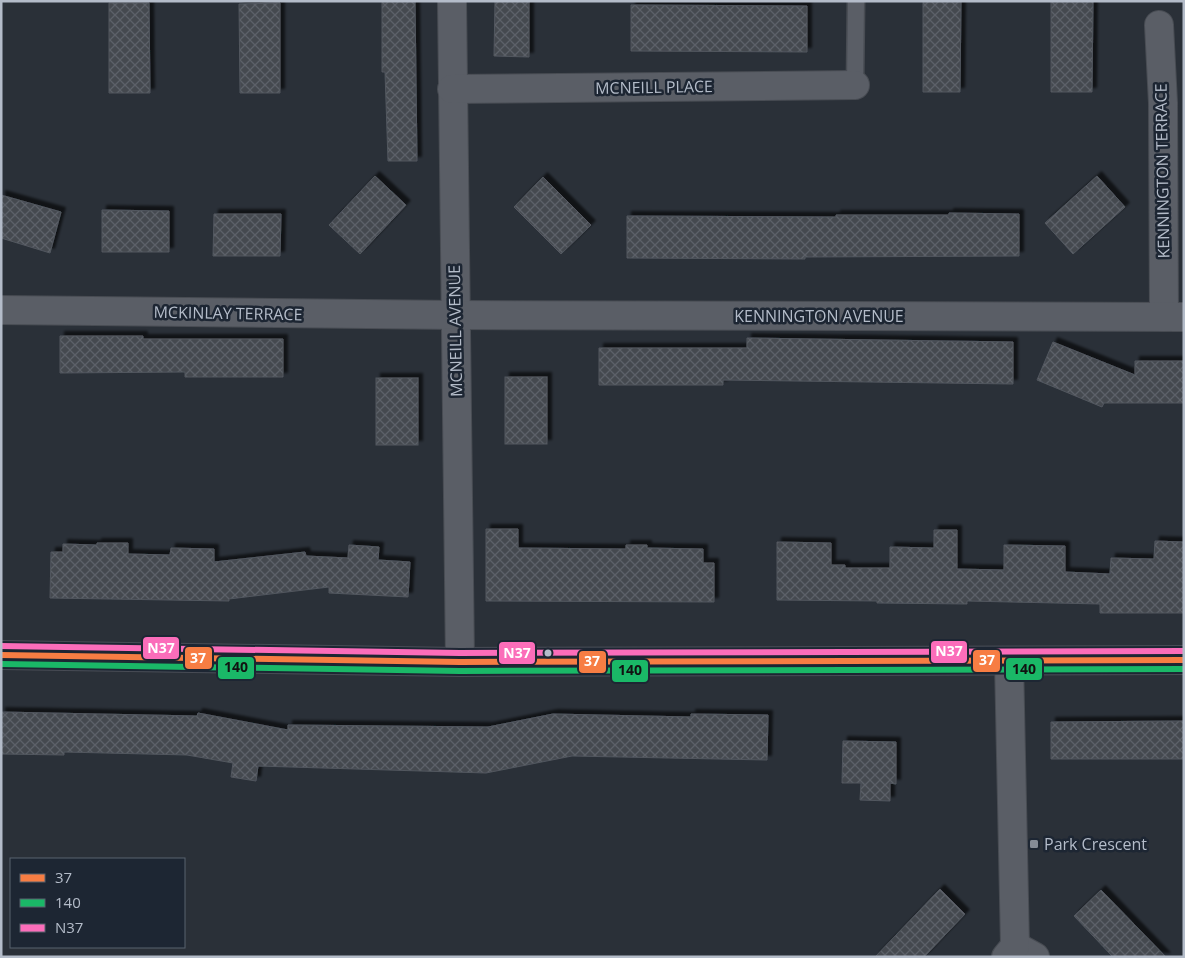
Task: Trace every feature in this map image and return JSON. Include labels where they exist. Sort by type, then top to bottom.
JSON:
[{"type":"main road","points":[[1,655],[460,662],[1184,660]]},
{"type":"street","name":"MCNEILL AVENUE","points":[[452,1],[460,662]]},
{"type":"street","name":"KENNINGTON TERRACE","points":[[1159,25],[1174,317]]},
{"type":"street","name":"MCNEILL PLACE","points":[[452,89],[855,85]]},
{"type":"street","name":"MCKINLAY TERRACE","points":[[1,310],[455,315]]},
{"type":"street","name":"KENNINGTON AVENUE","points":[[455,315],[1174,317]]},
{"type":"street","points":[[1009,661],[1019,953]]},
{"type":"lane","points":[[855,85],[856,1]]},
{"type":"building","points":[[382,1],[415,1],[417,161],[388,161],[385,72],[382,72]]},
{"type":"building","points":[[495,1],[529,1],[529,57],[494,56]]},
{"type":"building","points":[[923,1],[961,1],[960,92],[923,92]]},
{"type":"building","points":[[1051,1],[1093,1],[1092,92],[1051,92]]},
{"type":"building","points":[[109,3],[149,3],[150,93],[109,93]]},
{"type":"building","points":[[280,3],[280,93],[240,93],[239,4]]},
{"type":"building","points":[[631,5],[807,6],[807,52],[631,51]]},
{"type":"building","points":[[375,176],[406,205],[360,254],[329,225]]},
{"type":"building","points":[[1097,176],[1125,207],[1073,254],[1045,223]]},
{"type":"building","points":[[543,177],[591,225],[561,254],[514,207]]},
{"type":"building","points":[[1,195],[61,212],[50,253],[1,238]]},
{"type":"building","points":[[102,210],[169,211],[169,252],[102,252]]},
{"type":"building","points":[[949,213],[1019,214],[1019,256],[805,257],[805,259],[627,258],[627,216],[836,217],[836,215],[949,215]]},
{"type":"building","points":[[214,214],[281,214],[280,256],[213,256]]},
{"type":"building","points":[[60,336],[143,336],[143,339],[283,339],[283,377],[185,377],[185,372],[60,373]]},
{"type":"building","points":[[747,338],[1013,342],[1013,384],[723,380],[723,385],[599,385],[599,348],[747,348]]},
{"type":"building","points":[[1053,342],[1135,375],[1135,361],[1184,361],[1184,403],[1104,403],[1102,407],[1037,380]]},
{"type":"building","points":[[505,377],[547,377],[547,444],[505,444]]},
{"type":"building","points":[[376,378],[418,378],[418,445],[376,445]]},
{"type":"building","points":[[486,529],[518,529],[518,548],[626,549],[626,545],[647,545],[647,548],[703,549],[703,563],[714,563],[714,602],[486,601]]},
{"type":"building","points":[[934,530],[957,530],[957,569],[1004,570],[1004,545],[1065,546],[1065,572],[1110,574],[1111,558],[1154,559],[1155,541],[1184,542],[1184,613],[1100,613],[1100,604],[967,601],[967,604],[877,603],[877,601],[777,600],[777,542],[831,543],[831,565],[845,565],[845,568],[890,568],[890,547],[934,548]]},
{"type":"building","points":[[97,543],[128,543],[128,554],[170,555],[171,548],[214,549],[214,562],[305,552],[306,556],[348,558],[349,545],[379,547],[378,560],[410,562],[408,597],[329,593],[329,587],[229,599],[229,601],[50,598],[51,552],[63,552],[63,544],[97,545]]},
{"type":"building","points":[[1,712],[197,716],[198,713],[288,730],[288,725],[488,727],[553,714],[691,717],[691,714],[768,715],[767,760],[572,756],[486,773],[258,766],[256,781],[231,777],[233,763],[187,755],[64,752],[64,755],[1,754]]},
{"type":"building","points":[[1184,721],[1184,759],[1051,759],[1051,722]]},
{"type":"building","points":[[843,741],[896,742],[896,784],[890,783],[890,801],[860,800],[861,783],[842,783]]},
{"type":"building","points":[[940,889],[965,914],[924,957],[875,957]]},
{"type":"building","points":[[1101,890],[1166,957],[1113,957],[1074,916]]},
{"type":"transit line","name":"N37","points":[[1,646],[460,653],[1184,651]]},
{"type":"transit line","name":"37","points":[[1,655],[460,662],[1184,660]]},
{"type":"transit line","name":"140","points":[[1,664],[460,671],[1184,669]]},
{"type":"place","name":"Park Crescent","points":[[1034,844]]}]
